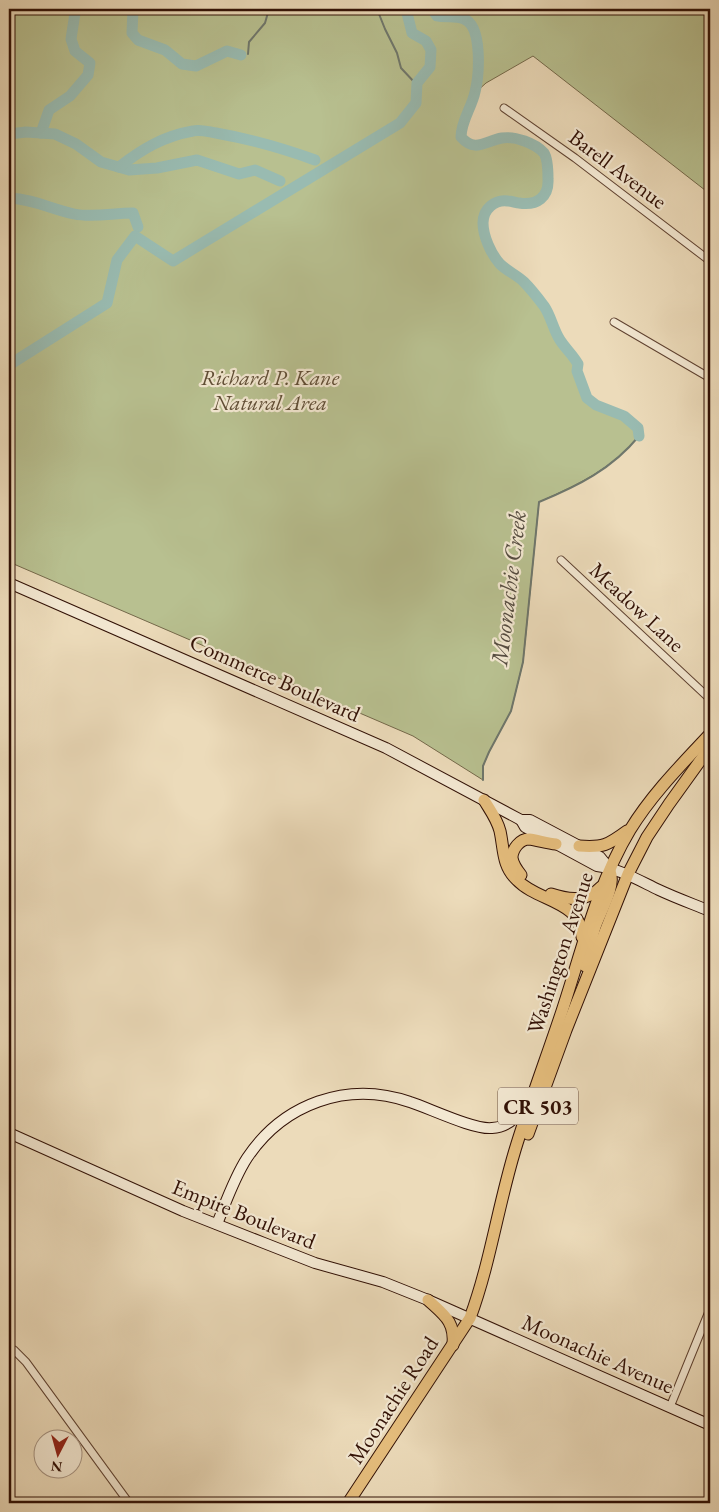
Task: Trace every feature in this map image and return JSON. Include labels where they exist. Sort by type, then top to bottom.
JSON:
[{"type":"main road","name":"Washington Avenue","points":[[470,1318],[479,1293],[515,1150],[562,1012],[582,942],[609,868],[650,800],[710,734]]},
{"type":"main road","name":"Washington Avenue","points":[[499,1213],[578,999],[628,874],[647,838],[710,747]]},
{"type":"main road","points":[[484,800],[496,821],[504,861],[513,876],[526,888],[571,910],[581,926],[582,942]]},
{"type":"main road","points":[[579,846],[594,847],[607,845],[631,829]]},
{"type":"main road","points":[[556,844],[527,839],[519,843],[514,849],[512,857],[516,869],[526,881],[550,894],[565,899],[580,899],[594,894],[602,886]]},
{"type":"main road","points":[[578,999],[596,925],[610,887],[612,877],[609,868]]},
{"type":"main road","points":[[428,1300],[451,1324],[454,1334],[453,1345]]},
{"type":"main road","name":"Moonachie Road","points":[[348,1503],[470,1318]]},
{"type":"street","name":"Barell Avenue","points":[[504,108],[575,158],[710,261]]},
{"type":"street","points":[[614,322],[710,378]]},
{"type":"street","name":"Meadow Lane","points":[[561,560],[710,700]]},
{"type":"street","name":"Commerce Boulevard","points":[[9,583],[386,748],[521,820],[530,820],[600,857],[609,868]]},
{"type":"street","name":"Commerce Boulevard","points":[[521,820],[525,827],[556,844],[597,866],[609,868]]},
{"type":"street","points":[[609,868],[628,874],[710,911]]},
{"type":"street","points":[[217,1224],[240,1170],[253,1150],[276,1125],[312,1103],[340,1095],[368,1093],[384,1095],[405,1100],[477,1127],[492,1128],[500,1127],[514,1120],[535,1090]]},
{"type":"street","name":"Empire Boulevard","points":[[9,1133],[217,1224],[315,1263],[384,1282],[470,1318]]},
{"type":"street","points":[[670,1406],[710,1309]]},
{"type":"street","name":"Moonachie Avenue","points":[[470,1318],[710,1425]]},
{"type":"street","points":[[14,1350],[26,1362],[129,1503]]},
{"type":"green space","name":"Richard P. Kane Natural Area","points":[[9,9],[710,9],[710,194],[533,56],[486,83],[475,93],[461,131],[461,137],[471,144],[480,145],[502,138],[512,138],[530,143],[544,153],[547,162],[548,185],[544,195],[541,199],[525,204],[503,200],[494,203],[487,209],[483,228],[488,245],[500,264],[527,285],[544,306],[560,340],[578,364],[577,371],[588,398],[596,405],[624,416],[638,428],[639,436],[617,458],[593,475],[539,502],[523,662],[511,711],[483,766],[483,780],[413,736],[9,562]]},
{"type":"waterway","points":[[133,9],[132,33],[138,40],[165,50],[182,64],[196,66],[227,51],[241,55]]},
{"type":"waterway","points":[[248,54],[249,42],[265,23],[269,9]]},
{"type":"waterway","points":[[377,9],[397,53],[401,68],[416,84]]},
{"type":"waterway","points":[[9,365],[107,303],[117,260],[135,236],[173,261],[400,123],[416,103],[417,83],[430,67],[431,50],[426,41],[412,33],[407,13],[408,9]]},
{"type":"waterway","name":"Moonachie Creek","points":[[432,9],[437,16],[457,17],[470,23],[477,41],[478,64],[474,98],[463,125],[461,137],[466,142],[476,145],[502,138],[519,139],[540,149],[546,158],[548,185],[541,199],[525,204],[503,201],[494,203],[487,209],[483,228],[491,250],[500,264],[524,282],[544,306],[560,340],[578,364],[577,371],[587,398],[596,405],[624,416],[638,428],[639,436]]},
{"type":"waterway","points":[[41,133],[49,110],[70,96],[88,75],[90,63],[75,51],[71,39],[75,13]]},
{"type":"waterway","points":[[119,167],[136,154],[163,140],[182,133],[199,130],[254,141],[315,160]]},
{"type":"waterway","points":[[9,134],[26,132],[55,134],[76,144],[101,162],[129,170],[157,168],[197,160],[239,174],[255,170],[280,181]]},
{"type":"waterway","points":[[9,198],[26,200],[81,215],[133,213],[138,227]]},
{"type":"waterway","name":"Moonachie Creek","points":[[483,780],[483,766],[511,711],[523,662],[539,502],[567,490],[594,475],[629,448],[639,436]]}]
